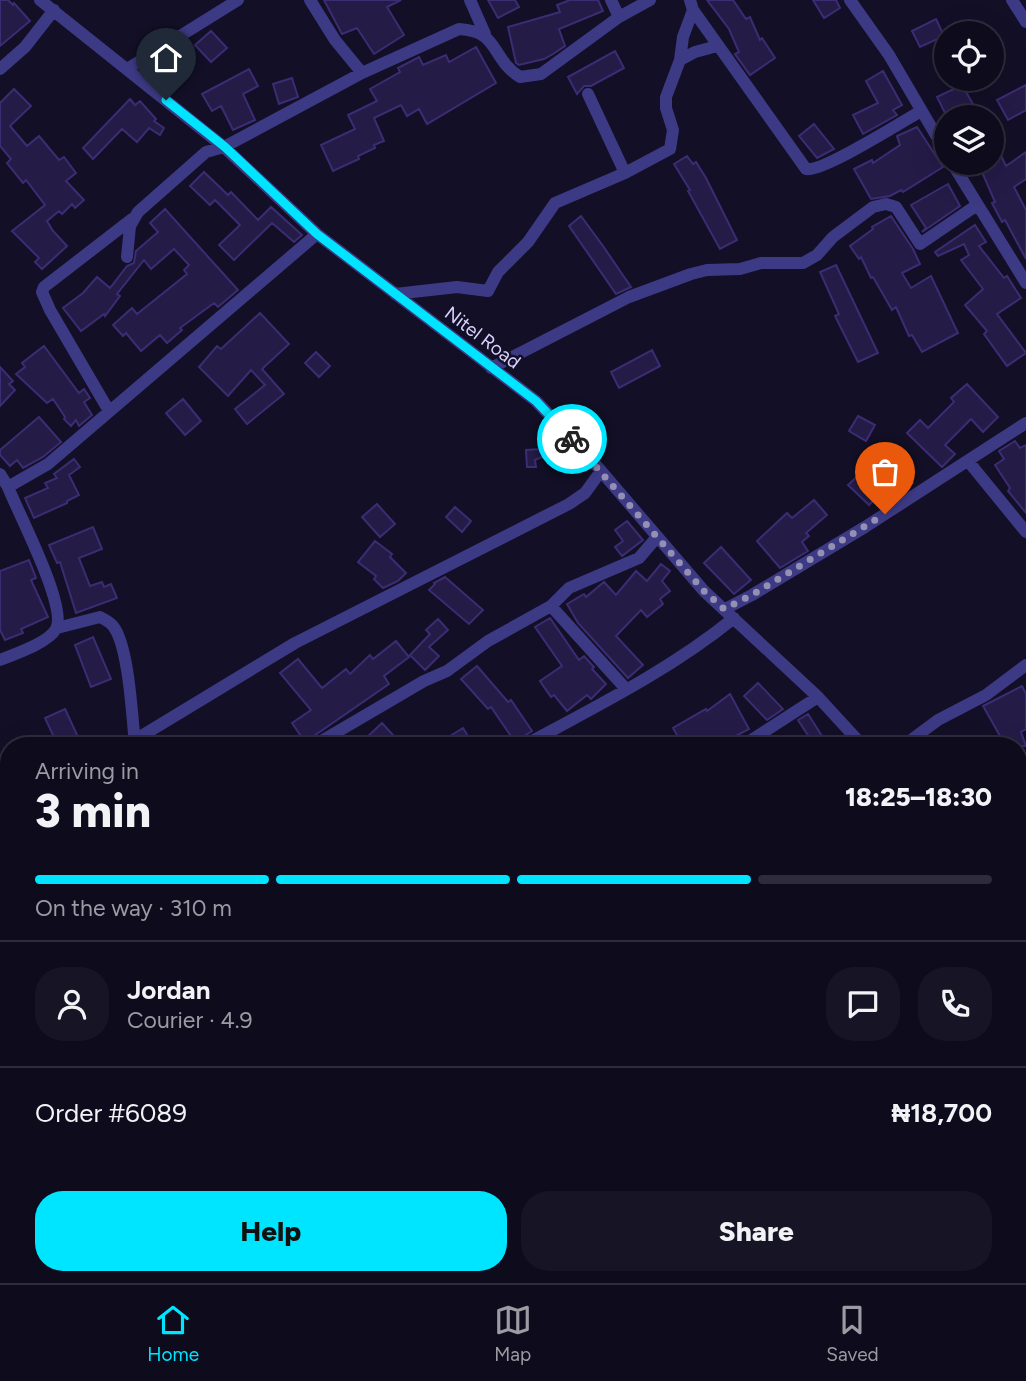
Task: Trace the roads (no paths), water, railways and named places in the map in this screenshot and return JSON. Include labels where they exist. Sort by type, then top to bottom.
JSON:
[{"type":"street","name":"Nitel Road","points":[[40,0],[225,147],[317,234],[536,401],[601,471],[704,591],[818,697],[855,737]]},
{"type":"street","points":[[127,69],[238,0]]},
{"type":"street","points":[[310,0],[335,40],[362,74]]},
{"type":"street","points":[[470,0],[485,34],[507,69],[520,78],[541,74],[619,18],[650,0]]},
{"type":"street","points":[[611,0],[619,18]]},
{"type":"street","points":[[850,0],[888,55],[934,133]]},
{"type":"street","points":[[1012,0],[1026,22]]},
{"type":"street","points":[[692,5],[717,46],[799,162],[810,170],[846,154],[921,111]]},
{"type":"street","points":[[395,294],[457,287],[488,291],[498,272],[528,242],[555,203],[625,173],[670,149],[673,130],[666,108],[666,97],[680,60],[692,5]]},
{"type":"street","points":[[0,69],[25,47],[54,10]]},
{"type":"street","points":[[110,411],[50,310],[42,292],[44,287],[132,219],[206,152],[225,147],[362,74],[459,29],[485,34]]},
{"type":"street","points":[[680,60],[695,52],[717,46]]},
{"type":"street","points":[[588,94],[625,173]]},
{"type":"street","points":[[959,175],[1026,283]]},
{"type":"street","points":[[492,368],[629,297],[691,274],[707,270],[740,269],[761,263],[803,263],[817,255],[833,237],[873,207],[886,204],[896,207],[920,244],[977,205]]},
{"type":"street","points":[[127,257],[132,219]]},
{"type":"street","points":[[8,487],[48,464],[317,234]]},
{"type":"street","points":[[539,737],[706,641],[729,614],[752,595],[1026,423]]},
{"type":"street","points":[[968,461],[1026,532]]},
{"type":"street","points":[[142,737],[295,643],[569,504],[585,493],[601,471]]},
{"type":"street","points":[[0,474],[51,585],[58,612],[57,628]]},
{"type":"street","points":[[328,737],[424,681],[447,671],[488,641],[551,606],[569,588],[639,558],[657,537]]},
{"type":"street","points":[[551,606],[626,689]]},
{"type":"street","points":[[0,660],[47,638],[57,628],[100,617],[112,624],[119,637],[125,662],[131,737]]},
{"type":"street","points":[[914,737],[938,720],[986,695],[1026,664]]},
{"type":"street","points":[[756,737],[818,697]]}]
